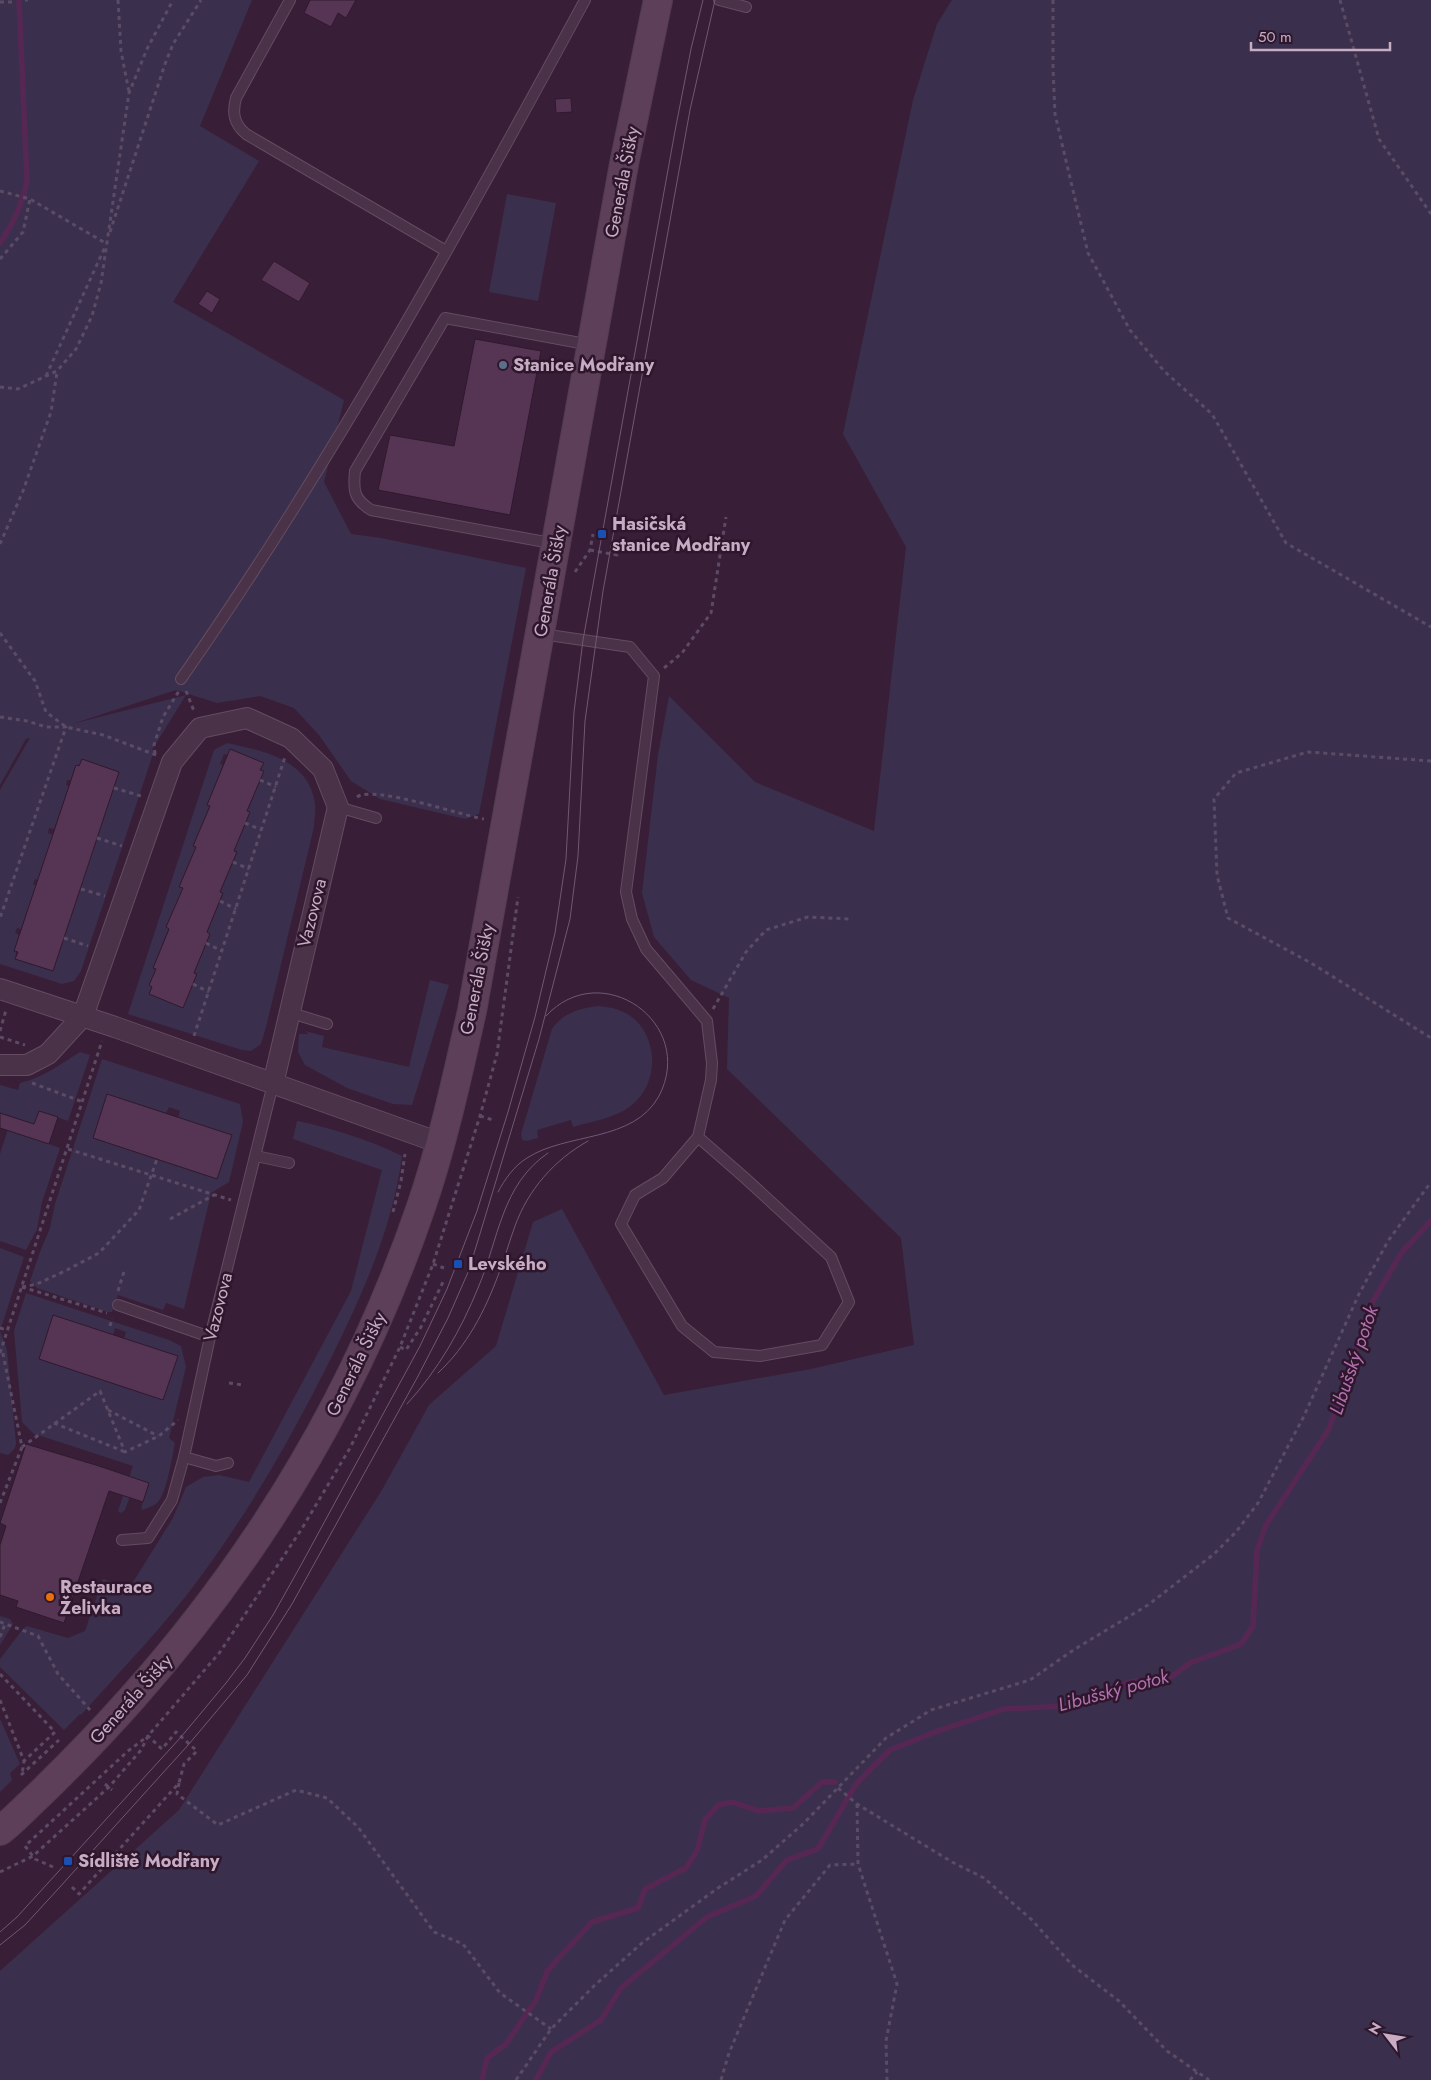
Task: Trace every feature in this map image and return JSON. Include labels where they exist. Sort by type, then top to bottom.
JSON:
[{"type":"main road","name":"Generála Šišky","points":[[0,1831],[88,1746],[159,1668],[231,1578],[282,1501],[329,1420],[370,1338],[422,1206],[440,1143],[472,1010],[624,164],[658,0]]},
{"type":"street","points":[[0,1065],[27,1065],[48,1054],[83,1016],[163,758],[200,728],[247,718],[291,738],[323,769],[340,807]]},
{"type":"street","name":"Vazovova","points":[[273,1084],[288,1012],[340,807]]},
{"type":"street","points":[[0,988],[440,1143]]},
{"type":"lane","points":[[290,0],[236,98],[233,107],[238,127],[255,139],[446,251]]},
{"type":"lane","points":[[181,678],[228,611],[345,426],[446,251],[585,0]]},
{"type":"lane","points":[[720,0],[746,7]]},
{"type":"lane","points":[[557,544],[372,510],[360,503],[353,488],[355,471],[445,318],[593,345]]},
{"type":"lane","points":[[541,633],[630,647],[654,676],[626,892],[632,919],[646,949],[707,1021],[712,1064],[711,1080],[698,1137],[663,1178],[635,1195],[621,1224],[682,1326],[714,1352],[760,1356],[822,1345],[850,1302],[831,1257],[698,1137]]},
{"type":"lane","points":[[340,807],[376,818]]},
{"type":"lane","points":[[288,1012],[327,1024]]},
{"type":"lane","name":"Vazovova","points":[[122,1540],[148,1538],[172,1500],[184,1457],[210,1337],[273,1084]]},
{"type":"lane","points":[[256,1156],[289,1163]]},
{"type":"lane","points":[[118,1305],[210,1337]]},
{"type":"lane","points":[[184,1457],[216,1466],[228,1462]]},
{"type":"path","points":[[118,0],[121,51],[129,93]]},
{"type":"path","points":[[0,388],[18,389],[57,371],[76,349],[92,316],[101,284],[129,93],[147,49],[173,0]]},
{"type":"path","points":[[46,376],[106,244],[173,44],[201,0]]},
{"type":"path","points":[[1053,0],[1055,114],[1088,253],[1130,330],[1164,371],[1212,414],[1286,543],[1431,627]]},
{"type":"path","points":[[1340,0],[1378,139],[1431,214]]},
{"type":"path","points":[[0,2],[12,2]]},
{"type":"path","points":[[0,191],[30,199],[106,244]]},
{"type":"path","points":[[0,259],[23,232],[30,199]]},
{"type":"path","points":[[0,544],[23,491],[51,412],[57,371]]},
{"type":"path","points":[[654,676],[682,653],[711,613],[726,517]]},
{"type":"path","points":[[590,550],[617,555],[620,540]]},
{"type":"path","points":[[0,633],[35,681],[46,712],[66,727]]},
{"type":"path","points":[[181,678],[200,728]]},
{"type":"path","points":[[163,758],[154,745],[170,704],[178,694],[181,678]]},
{"type":"path","points":[[0,717],[28,721],[46,727],[66,727],[103,735],[163,758]]},
{"type":"path","points":[[0,918],[66,727]]},
{"type":"path","points":[[1431,761],[1308,752],[1236,773],[1214,798],[1217,875],[1228,918],[1311,963],[1431,1038]]},
{"type":"path","points":[[194,1037],[287,753]]},
{"type":"path","points":[[260,780],[276,787]]},
{"type":"path","points":[[114,788],[142,796]]},
{"type":"path","points":[[340,807],[361,794],[386,795],[484,820]]},
{"type":"path","points":[[246,823],[262,830]]},
{"type":"path","points":[[97,838],[125,847]]},
{"type":"path","points":[[233,862],[249,869]]},
{"type":"path","points":[[81,889],[108,897]]},
{"type":"path","points":[[494,1120],[480,1116],[498,1054],[518,891]]},
{"type":"path","points":[[220,902],[236,909]]},
{"type":"path","points":[[707,1021],[746,952],[766,930],[808,918],[850,919]]},
{"type":"path","points":[[64,938],[91,947]]},
{"type":"path","points":[[206,943],[222,951]]},
{"type":"path","points":[[192,984],[209,992]]},
{"type":"path","points":[[0,1352],[103,1040]]},
{"type":"path","points":[[27,1081],[83,1102]]},
{"type":"path","points":[[68,1149],[243,1205]]},
{"type":"path","points":[[392,1215],[401,1181],[405,1154]]},
{"type":"path","points":[[21,1287],[37,1284],[99,1253],[140,1210],[157,1159]]},
{"type":"path","points":[[516,2080],[551,2029],[595,1984],[642,1943],[718,1888],[762,1860],[803,1824],[886,1738],[931,1710],[1030,1680],[1148,1605],[1214,1554],[1236,1532],[1258,1503],[1304,1416],[1360,1294],[1388,1240],[1431,1182]]},
{"type":"path","points":[[170,1219],[215,1195]]},
{"type":"path","points":[[433,1264],[444,1268]]},
{"type":"path","points":[[118,1305],[117,1294],[125,1268]]},
{"type":"path","points":[[400,1347],[406,1350],[444,1282]]},
{"type":"path","points":[[21,1287],[113,1314],[110,1326]]},
{"type":"path","points":[[0,1328],[8,1330]]},
{"type":"path","points":[[2,1348],[22,1447]]},
{"type":"path","points":[[229,1383],[243,1385]]},
{"type":"path","points":[[0,1503],[22,1447],[100,1391],[125,1452]]},
{"type":"path","points":[[54,1424],[125,1452],[159,1436],[194,1406]]},
{"type":"path","points":[[108,1410],[159,1436]]},
{"type":"path","points":[[0,1622],[38,1636],[58,1674],[90,1711]]},
{"type":"path","points":[[0,1637],[5,1624]]},
{"type":"path","points":[[53,1867],[33,1856],[25,1846],[128,1751],[148,1736],[213,1660]]},
{"type":"path","points":[[0,1674],[55,1732],[24,1761]]},
{"type":"path","points":[[0,1700],[24,1761],[21,1775],[63,1737]]},
{"type":"path","points":[[84,1717],[97,1703]]},
{"type":"path","points":[[148,1736],[162,1749],[176,1732],[196,1751],[184,1764],[177,1794],[218,1825],[296,1790],[327,1798],[358,1827],[434,1932],[463,1944],[500,1993],[551,2029]]},
{"type":"path","points":[[0,1872],[33,1856],[110,1789],[141,1750],[148,1736]]},
{"type":"path","points":[[71,1886],[79,1894],[179,1783]]},
{"type":"path","points":[[105,1784],[110,1789]]},
{"type":"path","points":[[838,1788],[857,1804],[952,1862],[984,1878],[1032,1920],[1072,1965],[1119,2001],[1167,2051],[1209,2080]]},
{"type":"path","points":[[857,1804],[858,1864],[897,1984],[886,2041],[887,2080]]},
{"type":"path","points":[[721,2080],[729,2053],[785,1920],[830,1866],[858,1864]]},
{"type":"path","points":[[1190,2080],[1197,2072]]},
{"type":"shaded area","points":[[0,0],[252,0],[200,126],[259,161],[173,302],[344,400],[324,482],[351,534],[381,538],[526,568],[479,814],[465,819],[380,799],[351,781],[319,735],[294,708],[260,696],[217,703],[176,690],[72,724],[186,695],[152,750],[154,751],[81,971],[74,981],[62,984],[0,964],[0,790],[30,738],[26,739],[0,785]],"holes":[[[82,759],[119,772],[52,971],[15,959],[19,935],[15,933],[17,928],[21,929],[36,886],[33,884],[35,879],[38,880],[51,852],[48,850],[53,835],[48,833],[49,828],[54,829],[69,786],[66,785],[67,780],[71,780],[76,765],[79,766]]]},
{"type":"shaded area","points":[[952,0],[1431,0],[1431,2080],[0,2080],[0,1971],[179,1810],[382,1490],[429,1405],[496,1346],[533,1222],[562,1209],[664,1395],[811,1369],[914,1345],[901,1238],[727,1069],[729,998],[691,980],[654,937],[642,893],[658,755],[669,696],[755,782],[874,831],[906,547],[843,434],[913,100],[937,24]]},
{"type":"shaded area","points":[[507,194],[556,203],[538,301],[489,292]]},
{"type":"shaded area","points":[[227,743],[269,754],[282,760],[294,767],[304,777],[311,789],[315,804],[314,827],[266,1027],[261,1044],[251,1051],[242,1050],[128,1014],[214,750]],"holes":[[[230,749],[263,764],[261,770],[263,772],[247,811],[250,812],[234,851],[237,853],[220,892],[223,894],[207,932],[210,934],[194,973],[149,993],[152,987],[149,985],[156,969],[153,968],[157,958],[160,959],[165,946],[162,945],[169,929],[166,927],[170,917],[174,918],[179,906],[176,904],[183,888],[180,887],[196,847],[193,846],[197,836],[200,837],[206,824],[203,822],[210,806],[207,805],[211,795],[214,796],[223,765],[220,764],[224,754],[228,755]]]},
{"type":"shaded area","points":[[430,980],[449,985],[412,1105],[393,1104],[347,1088],[305,1065],[298,1052],[299,1034],[309,1034],[305,1031],[324,1036],[322,1047],[409,1067]]},
{"type":"shaded area","points":[[599,1006],[619,1010],[633,1018],[643,1028],[652,1054],[652,1068],[649,1081],[642,1094],[633,1104],[620,1113],[573,1127],[571,1120],[537,1130],[538,1138],[527,1141],[522,1140],[521,1134],[552,1029],[561,1019],[572,1012]]},
{"type":"shaded area","points":[[80,1052],[90,1055],[68,1121],[39,1111],[30,1137],[60,1148],[42,1202],[37,1229],[26,1250],[0,1241],[0,1154],[12,1117],[0,1113],[0,1085],[18,1090],[20,1083],[44,1074]]},
{"type":"shaded area","points":[[102,1059],[240,1104],[243,1122],[229,1182],[211,1193],[184,1309],[166,1303],[163,1310],[118,1295],[112,1312],[108,1312],[37,1288],[30,1281],[50,1228],[55,1204]],"holes":[[[107,1094],[166,1113],[169,1107],[180,1111],[178,1118],[232,1135],[217,1179],[93,1138]]]},
{"type":"shaded area","points":[[297,1121],[351,1135],[402,1156],[392,1208],[376,1258],[317,1386],[266,1479],[228,1538],[186,1596],[161,1626],[81,1715],[64,1730],[0,1667],[0,1659],[27,1626],[68,1638],[85,1631],[103,1579],[130,1587],[173,1518],[186,1487],[203,1477],[219,1475],[249,1482],[351,1291],[382,1170],[293,1139]]},
{"type":"shaded area","points":[[0,1248],[24,1257],[0,1331]]},
{"type":"shaded area","points":[[26,1293],[169,1340],[181,1346],[186,1367],[169,1438],[175,1443],[167,1483],[158,1502],[143,1510],[141,1508],[149,1484],[136,1479],[125,1510],[121,1513],[118,1511],[133,1466],[38,1435],[36,1436],[22,1422],[14,1331]],"holes":[[[53,1315],[113,1335],[115,1328],[126,1332],[124,1339],[178,1356],[163,1400],[39,1359]]]},
{"type":"shaded area","points":[[0,1331],[7,1350],[16,1443],[15,1448],[8,1455],[0,1453]]},
{"type":"shaded area","points":[[0,1616],[10,1619],[13,1624],[0,1645]]},
{"type":"shaded area","points":[[0,1719],[20,1764],[10,1773],[12,1780],[0,1792]]},
{"type":"building","points":[[310,0],[356,0],[346,18],[338,13],[331,27],[304,13]]},
{"type":"building","points":[[571,98],[572,112],[556,113],[555,99]]},
{"type":"building","points":[[274,261],[310,283],[299,302],[261,280]]},
{"type":"building","points":[[207,291],[220,299],[212,313],[198,304]]},
{"type":"building","points":[[475,339],[541,351],[510,515],[378,490],[390,435],[454,446]]},
{"type":"building","points":[[230,749],[264,763],[260,770],[264,771],[247,811],[250,812],[234,851],[237,852],[220,892],[223,893],[207,932],[210,934],[194,973],[197,974],[183,1008],[149,994],[152,987],[149,985],[156,969],[153,968],[169,929],[166,927],[183,888],[179,887],[196,847],[193,846],[210,806],[207,805]]},
{"type":"building","points":[[82,759],[119,772],[53,971],[15,959],[18,952],[14,951],[76,765],[79,766]]},
{"type":"building","points":[[107,1094],[232,1135],[217,1179],[93,1138]]},
{"type":"building","points":[[39,1111],[58,1117],[49,1144],[0,1128],[0,1113],[34,1124]]},
{"type":"building","points":[[53,1315],[178,1356],[163,1400],[39,1359]]},
{"type":"building","points":[[26,1444],[149,1483],[143,1502],[109,1491],[64,1623],[16,1607],[18,1601],[0,1595],[0,1545],[6,1526],[0,1523]]},
{"type":"waterway","points":[[0,243],[17,213],[27,181],[19,0]]},
{"type":"waterway","name":"Libušský potok","points":[[536,2080],[551,2052],[601,2020],[621,1988],[707,1917],[756,1896],[787,1860],[818,1849],[856,1784],[890,1750],[938,1731],[1004,1709],[1066,1706],[1130,1682],[1171,1677],[1190,1663],[1241,1644],[1253,1626],[1257,1550],[1266,1525],[1329,1429],[1373,1301],[1402,1252],[1431,1221]]},
{"type":"waterway","points":[[482,2080],[487,2058],[506,2044],[535,2002],[548,1970],[592,1922],[638,1908],[645,1889],[686,1868],[697,1851],[705,1820],[718,1805],[732,1802],[759,1811],[793,1808],[822,1782],[835,1782]]},
{"type":"tram line","points":[[0,1932],[17,1917],[181,1737],[245,1658],[273,1615],[420,1346],[447,1289],[477,1211],[535,1017],[555,933],[566,859],[574,712],[583,640],[675,131],[703,0]]},
{"type":"tram line","points":[[0,1945],[25,1925],[59,1888],[189,1744],[247,1675],[292,1604],[417,1378],[448,1318],[469,1270],[539,1039],[570,919],[578,856],[585,721],[603,591],[690,110],[715,0]]},
{"type":"tram line","points":[[498,1192],[510,1173],[527,1158],[543,1150],[598,1135],[633,1122],[648,1111],[659,1096],[667,1069],[665,1044],[654,1023],[637,1006],[616,996],[592,993],[568,999],[546,1016]]},
{"type":"tram line","points":[[438,1373],[466,1340],[488,1301],[520,1213],[527,1200],[553,1167],[588,1141]]},
{"type":"tram line","points":[[407,1404],[439,1363],[464,1319],[478,1288],[503,1214],[511,1197],[520,1181],[532,1166],[548,1153]]},
{"type":"place","name":"Stanice Modřany","points":[[503,365]]},
{"type":"place","name":"Hasičská stanice Modřany","points":[[602,534]]},
{"type":"place","name":"Levského","points":[[458,1264]]},
{"type":"place","name":"Restaurace Želivka","points":[[50,1597]]},
{"type":"place","name":"Sídliště Modřany","points":[[68,1861]]}]
